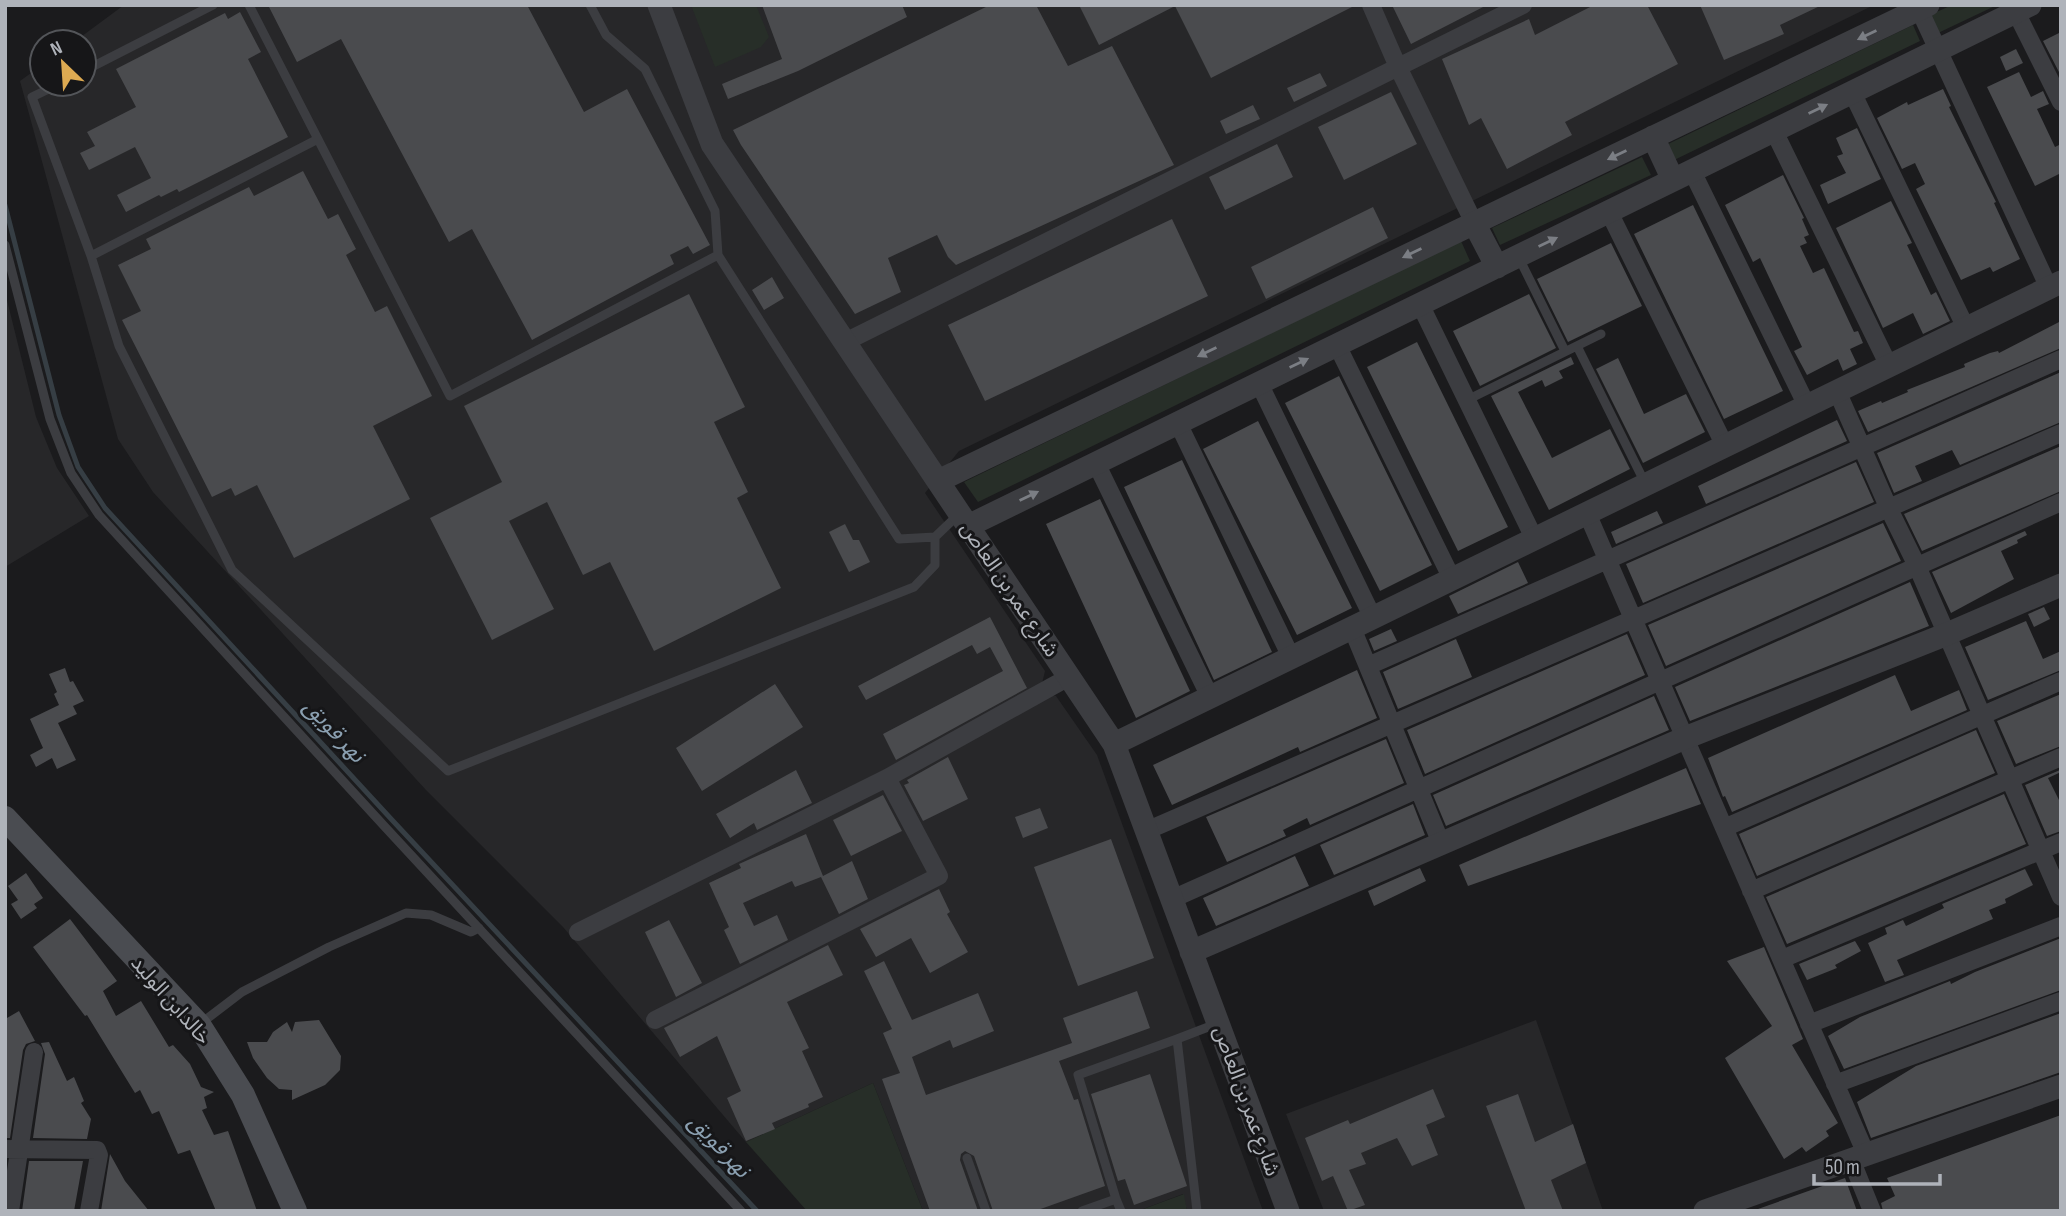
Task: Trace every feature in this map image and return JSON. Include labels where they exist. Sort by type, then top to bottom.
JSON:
[{"type":"main road","name":"خالدابن الوليد","points":[[5,818],[199,1025],[243,1096],[295,1211]]},
{"type":"street","name":"شارع عمر بن العاص","points":[[659,5],[712,144],[1114,744],[1288,1211]]},
{"type":"street","points":[[1371,5],[1398,67],[1497,267]]},
{"type":"street","points":[[845,342],[1522,5]]},
{"type":"street","points":[[938,481],[1924,7],[1938,50],[2055,285],[1114,744]]},
{"type":"street","points":[[964,520],[1096,463],[2023,8],[2061,102]]},
{"type":"street","points":[[1852,92],[1966,328]]},
{"type":"street","points":[[1774,131],[1889,366]]},
{"type":"street","points":[[1653,138],[1682,176],[1807,406]]},
{"type":"street","points":[[1609,212],[1725,446]]},
{"type":"street","points":[[1420,304],[1534,538]]},
{"type":"street","points":[[1337,345],[1452,579]]},
{"type":"street","points":[[1368,666],[2061,359]]},
{"type":"street","points":[[1259,383],[1373,618]]},
{"type":"street","points":[[1837,391],[1917,566],[2061,897]]},
{"type":"street","points":[[1178,423],[1291,657]]},
{"type":"street","points":[[1146,831],[2061,433]]},
{"type":"street","points":[[1096,463],[1210,697]]},
{"type":"street","points":[[1172,899],[2061,502]]},
{"type":"street","points":[[1587,513],[1835,1084],[1872,1211]]},
{"type":"street","points":[[1192,951],[1685,738],[1947,634],[2061,585]]},
{"type":"street","points":[[1352,628],[1441,843]]},
{"type":"street","points":[[578,932],[887,778],[1069,677]]},
{"type":"street","points":[[1724,828],[2061,681]]},
{"type":"street","points":[[1751,891],[2061,757]]},
{"type":"street","points":[[655,1020],[939,876],[887,778]]},
{"type":"street","points":[[1782,959],[2061,842]]},
{"type":"street","points":[[1809,1024],[2061,926]]},
{"type":"street","points":[[1835,1084],[2061,1001]]},
{"type":"street","points":[[9,1211],[13,1149],[34,1052]]},
{"type":"street","points":[[1705,1211],[2061,1086]]},
{"type":"street","points":[[13,1149],[97,1150],[99,1155],[89,1211]]},
{"type":"lane","points":[[98,64],[213,5]]},
{"type":"lane","points":[[248,5],[450,396],[718,254]]},
{"type":"lane","points":[[590,5],[606,35],[645,69],[715,211],[718,254],[899,539],[935,537],[964,520]]},
{"type":"lane","points":[[32,98],[91,256],[119,346],[232,570],[448,771],[914,587],[935,565],[935,537]]},
{"type":"lane","points":[[91,256],[318,139]]},
{"type":"lane","points":[[5,244],[50,419],[71,473],[99,515],[741,1211]]},
{"type":"lane","points":[[1518,256],[1565,351]]},
{"type":"lane","points":[[1467,400],[1601,334]]},
{"type":"lane","points":[[1577,346],[1646,484]]},
{"type":"lane","points":[[199,1025],[242,992],[329,947],[406,913],[431,915],[471,932],[479,929]]},
{"type":"lane","points":[[1121,1211],[1078,1075],[1218,1023]]},
{"type":"lane","points":[[1177,1039],[1197,1211]]},
{"type":"lane","points":[[967,1158],[986,1211]]},
{"type":"lane","points":[[1083,1211],[1116,1199]]},
{"type":"shaded area","points":[[124,5],[1874,5],[959,451],[925,493],[1045,671],[1040,692],[1056,696],[1097,755],[1263,1211],[1187,1211],[1183,1194],[1138,1211],[923,1211],[873,1083],[746,1142],[563,927],[426,790],[153,492],[118,439],[20,81],[28,75],[28,98],[98,98],[98,28],[93,28]]},
{"type":"shaded area","points":[[691,5],[756,5],[769,37],[761,47],[715,67]]},
{"type":"shaded area","points":[[1952,5],[1997,5],[1938,33],[1930,15]]},
{"type":"shaded area","points":[[1913,25],[1920,41],[1670,162],[1662,147]]},
{"type":"shaded area","points":[[1642,157],[1651,175],[1500,245],[1492,228]]},
{"type":"shaded area","points":[[1461,241],[1470,261],[978,502],[964,482]]},
{"type":"shaded area","points":[[5,292],[36,417],[57,468],[89,516],[5,567]]},
{"type":"shaded area","points":[[1536,1020],[1603,1211],[1324,1211],[1286,1114]]},
{"type":"shaded area","points":[[873,1083],[923,1211],[807,1211],[746,1142]]},
{"type":"shaded area","points":[[1184,1194],[1187,1211],[1138,1211]]},
{"type":"building","points":[[268,5],[527,5],[584,112],[627,89],[710,245],[693,254],[688,246],[670,255],[674,264],[532,340],[472,229],[449,242],[341,39],[297,62]]},
{"type":"building","points":[[762,5],[902,5],[907,17],[798,71],[728,99],[722,84],[782,59]]},
{"type":"building","points":[[990,5],[1036,5],[1068,66],[1112,46],[1174,165],[956,265],[948,257],[937,235],[888,258],[901,292],[855,314],[733,130]]},
{"type":"building","points":[[1079,5],[1356,5],[1211,78],[1175,6],[1099,45]]},
{"type":"building","points":[[1392,5],[1487,5],[1411,44]]},
{"type":"building","points":[[1594,5],[1647,5],[1678,64],[1565,122],[1572,135],[1507,169],[1481,118],[1469,125],[1442,59],[1529,19],[1535,35]]},
{"type":"building","points":[[1700,5],[1822,5],[1780,25],[1784,34],[1724,60]]},
{"type":"building","points":[[240,12],[261,52],[248,59],[288,137],[179,192],[177,189],[161,197],[159,195],[126,212],[117,195],[151,178],[135,147],[89,170],[80,153],[95,146],[87,132],[136,107],[116,69],[225,13],[228,19]]},
{"type":"building","points":[[2061,32],[2061,76],[2043,41]]},
{"type":"building","points":[[2016,49],[2023,63],[2006,71],[2000,57]]},
{"type":"building","points":[[2019,72],[2031,97],[2043,91],[2049,104],[2037,109],[2055,147],[2061,144],[2061,173],[2035,186],[1987,87]]},
{"type":"building","points":[[1320,73],[1327,86],[1294,102],[1287,88]]},
{"type":"building","points":[[1943,89],[2020,259],[1993,272],[1990,267],[1961,280],[1916,189],[1925,184],[1915,163],[1902,169],[1877,118],[1907,102],[1908,105]]},
{"type":"building","points":[[1391,92],[1417,144],[1344,180],[1318,127]]},
{"type":"building","points":[[1253,105],[1260,119],[1226,134],[1220,121]]},
{"type":"building","points":[[1857,128],[1881,179],[1828,204],[1820,185],[1846,173],[1837,156],[1843,154],[1836,138]]},
{"type":"building","points":[[1277,144],[1293,177],[1225,210],[1209,177]]},
{"type":"building","points":[[303,171],[328,219],[338,214],[356,249],[346,255],[375,312],[387,306],[432,396],[373,426],[410,499],[294,558],[257,485],[235,496],[231,488],[212,497],[122,320],[141,311],[118,265],[151,249],[146,239],[249,187],[254,196]]},
{"type":"building","points":[[1783,175],[1804,218],[1802,219],[1809,235],[1804,237],[1807,243],[1800,246],[1813,273],[1824,268],[1854,332],[1858,331],[1863,343],[1850,349],[1857,364],[1843,371],[1838,359],[1807,375],[1794,351],[1802,347],[1760,258],[1753,262],[1725,205]]},
{"type":"building","points":[[1891,201],[1912,243],[1907,245],[1931,295],[1936,292],[1950,321],[1923,334],[1913,313],[1883,328],[1836,228]]},
{"type":"building","points":[[1693,205],[1783,391],[1724,419],[1634,234]]},
{"type":"building","points":[[1373,207],[1388,238],[1266,299],[1251,267]]},
{"type":"building","points":[[1172,219],[1208,296],[985,401],[948,325]]},
{"type":"building","points":[[1611,243],[1642,306],[1568,342],[1537,279]]},
{"type":"building","points":[[772,277],[784,298],[764,310],[752,290]]},
{"type":"building","points":[[689,294],[745,407],[714,422],[748,492],[737,498],[781,588],[654,651],[610,562],[583,575],[547,502],[509,521],[554,609],[492,640],[430,518],[502,482],[464,406]]},
{"type":"building","points":[[1529,294],[1556,348],[1480,386],[1453,331]]},
{"type":"building","points":[[2061,321],[2061,348],[1868,432],[1858,411],[1965,367],[1964,364],[1990,353],[1999,353]]},
{"type":"building","points":[[1417,342],[1508,527],[1458,551],[1367,367]]},
{"type":"building","points":[[1571,357],[1574,364],[1559,371],[1563,378],[1545,387],[1542,380],[1518,392],[1552,458],[1610,429],[1630,469],[1549,510],[1491,396]]},
{"type":"building","points":[[1618,358],[1644,414],[1686,394],[1705,432],[1643,463],[1596,369]]},
{"type":"building","points":[[2061,372],[2061,422],[1960,465],[1952,450],[1915,466],[1922,481],[1894,493],[1877,453]]},
{"type":"building","points":[[1339,376],[1432,565],[1380,591],[1285,403]]},
{"type":"building","points":[[1837,420],[1847,441],[1706,504],[1698,486]]},
{"type":"building","points":[[1258,421],[1352,608],[1297,635],[1203,449]]},
{"type":"building","points":[[2061,446],[2061,491],[1922,551],[1904,514]]},
{"type":"building","points":[[1182,460],[1272,652],[1214,680],[1124,487]]},
{"type":"building","points":[[1856,462],[1874,502],[1643,603],[1626,564]]},
{"type":"building","points":[[1100,499],[1190,691],[1136,718],[1046,524]]},
{"type":"building","points":[[1657,511],[1663,523],[1616,544],[1611,532]]},
{"type":"building","points":[[1883,523],[1901,561],[1666,666],[1648,625]]},
{"type":"building","points":[[845,524],[853,540],[859,540],[870,562],[849,572],[829,532]]},
{"type":"building","points":[[2025,531],[2027,535],[2017,540],[2018,543],[2001,551],[2014,579],[1951,613],[1932,572]]},
{"type":"building","points":[[1518,562],[1528,583],[1458,614],[1449,596]]},
{"type":"building","points":[[1910,582],[1929,626],[1690,721],[1675,687]]},
{"type":"building","points":[[2044,607],[2050,619],[2034,627],[2028,614]]},
{"type":"building","points":[[990,617],[1027,688],[896,760],[883,734],[1003,671],[990,647],[977,654],[972,645],[866,700],[858,686]]},
{"type":"building","points":[[2026,621],[2043,659],[2061,651],[2061,670],[1988,700],[1965,647]]},
{"type":"building","points":[[1391,629],[1397,641],[1374,651],[1369,639]]},
{"type":"building","points":[[1627,634],[1645,675],[1425,774],[1407,730]]},
{"type":"building","points":[[1456,639],[1472,677],[1398,709],[1383,672]]},
{"type":"building","points":[[65,668],[70,682],[73,681],[84,701],[73,706],[77,714],[58,723],[76,760],[57,769],[52,758],[36,767],[30,755],[43,748],[30,719],[59,705],[49,674]]},
{"type":"building","points":[[1357,670],[1377,718],[1300,752],[1298,747],[1172,805],[1153,765]]},
{"type":"building","points":[[1895,675],[1911,711],[1959,690],[1967,710],[1732,812],[1725,796],[1723,797],[1708,758]]},
{"type":"building","points":[[775,684],[803,727],[702,791],[676,748]]},
{"type":"building","points":[[2061,694],[2061,746],[2016,764],[1997,721]]},
{"type":"building","points":[[1654,696],[1669,730],[1446,826],[1433,795]]},
{"type":"building","points":[[1976,730],[1995,773],[1757,876],[1739,834]]},
{"type":"building","points":[[1386,739],[1404,783],[1310,825],[1307,818],[1283,830],[1286,836],[1227,862],[1206,817]]},
{"type":"building","points":[[948,757],[968,799],[923,821],[904,785],[909,783],[907,780]]},
{"type":"building","points":[[1686,768],[1701,804],[1468,886],[1459,865]]},
{"type":"building","points":[[796,770],[812,803],[757,830],[754,823],[730,838],[716,814]]},
{"type":"building","points":[[2060,770],[2061,772],[2048,778],[2061,804],[2061,831],[2047,836],[2025,785]]},
{"type":"building","points":[[2004,794],[2026,844],[1787,944],[1766,897]]},
{"type":"building","points":[[883,795],[902,831],[851,856],[833,820]]},
{"type":"building","points":[[1413,804],[1425,835],[1334,875],[1320,845]]},
{"type":"building","points":[[1040,808],[1048,828],[1023,838],[1015,817]]},
{"type":"building","points":[[806,834],[823,876],[852,861],[868,899],[839,914],[821,877],[795,887],[792,881],[743,903],[754,926],[777,915],[788,940],[740,964],[724,930],[729,927],[709,883],[741,868],[739,864]]},
{"type":"building","points":[[1111,839],[1154,958],[1078,986],[1034,867]]},
{"type":"building","points":[[1295,856],[1309,886],[1216,926],[1203,898]]},
{"type":"building","points":[[1420,868],[1426,881],[1374,906],[1368,891]]},
{"type":"building","points":[[2025,869],[2033,885],[2005,899],[2006,903],[1989,910],[1993,919],[1897,960],[1904,975],[1885,982],[1868,943],[1887,934],[1885,928],[1903,920],[1906,926],[1944,908],[1942,904]]},
{"type":"building","points":[[26,873],[43,898],[34,904],[37,908],[21,919],[11,904],[18,900],[8,886]]},
{"type":"building","points":[[939,889],[950,912],[947,914],[968,952],[930,973],[911,938],[876,957],[860,929]]},
{"type":"building","points":[[70,919],[117,981],[103,991],[116,1016],[141,1001],[169,1047],[173,1045],[190,1064],[201,1087],[214,1092],[204,1097],[207,1108],[202,1110],[214,1135],[228,1131],[257,1211],[216,1211],[190,1150],[178,1154],[159,1111],[152,1114],[140,1090],[135,1093],[87,1015],[85,1016],[33,947]]},
{"type":"building","points":[[669,920],[702,983],[676,997],[645,932]]},
{"type":"building","points":[[2061,938],[2061,990],[1844,1069],[1828,1036],[1860,1017],[1950,981],[1951,984]]},
{"type":"building","points":[[1855,941],[1861,951],[1835,965],[1837,968],[1807,980],[1799,964]]},
{"type":"building","points":[[828,945],[843,975],[787,1002],[809,1048],[802,1051],[823,1097],[808,1104],[809,1107],[772,1123],[775,1129],[746,1141],[727,1098],[741,1091],[717,1036],[680,1057],[664,1028]]},
{"type":"building","points":[[1764,947],[1803,1039],[1792,1045],[1838,1123],[1826,1131],[1829,1136],[1806,1152],[1802,1147],[1784,1159],[1725,1058],[1772,1026],[1727,961]]},
{"type":"building","points":[[884,961],[912,1020],[978,993],[994,1031],[953,1048],[950,1040],[912,1057],[926,1095],[1072,1043],[1063,1018],[1137,991],[1150,1028],[1059,1061],[1074,1100],[1078,1099],[1105,1186],[1035,1211],[993,1211],[974,1156],[965,1151],[960,1160],[978,1211],[930,1211],[882,1079],[900,1073],[883,1033],[892,1029],[864,971]]},
{"type":"building","points":[[19,1011],[35,1041],[26,1044],[23,1050],[10,1138],[5,1138],[7,1018]]},
{"type":"building","points":[[2061,1013],[2061,1072],[1871,1138],[1857,1102],[1916,1066]]},
{"type":"building","points":[[319,1020],[341,1056],[340,1070],[325,1085],[292,1100],[292,1090],[279,1089],[267,1078],[253,1058],[247,1042],[267,1042],[273,1032],[287,1022],[292,1032],[295,1022]]},
{"type":"building","points":[[49,1042],[67,1081],[74,1077],[84,1101],[81,1103],[91,1119],[87,1139],[33,1138],[45,1054],[41,1043]]},
{"type":"building","points":[[1150,1074],[1187,1186],[1134,1205],[1125,1179],[1118,1181],[1091,1094]]},
{"type":"building","points":[[1433,1089],[1445,1117],[1426,1125],[1438,1155],[1412,1166],[1397,1138],[1361,1153],[1366,1164],[1349,1170],[1365,1205],[1348,1211],[1333,1176],[1322,1181],[1305,1138],[1348,1120],[1350,1124]]},
{"type":"building","points":[[1518,1094],[1535,1142],[1573,1124],[1586,1163],[1551,1180],[1563,1211],[1526,1211],[1486,1106]]},
{"type":"building","points":[[2061,1115],[2061,1211],[1883,1211],[1881,1203],[1895,1196],[1887,1178]]},
{"type":"building","points":[[110,1154],[125,1181],[149,1211],[101,1211]]},
{"type":"building","points":[[29,1161],[83,1161],[74,1211],[22,1211]]},
{"type":"building","points":[[1845,1178],[1857,1211],[1758,1211],[1758,1209]]},
{"type":"waterway","name":"نهر قويق","points":[[5,205],[59,415],[78,467],[105,508],[757,1211]]}]
